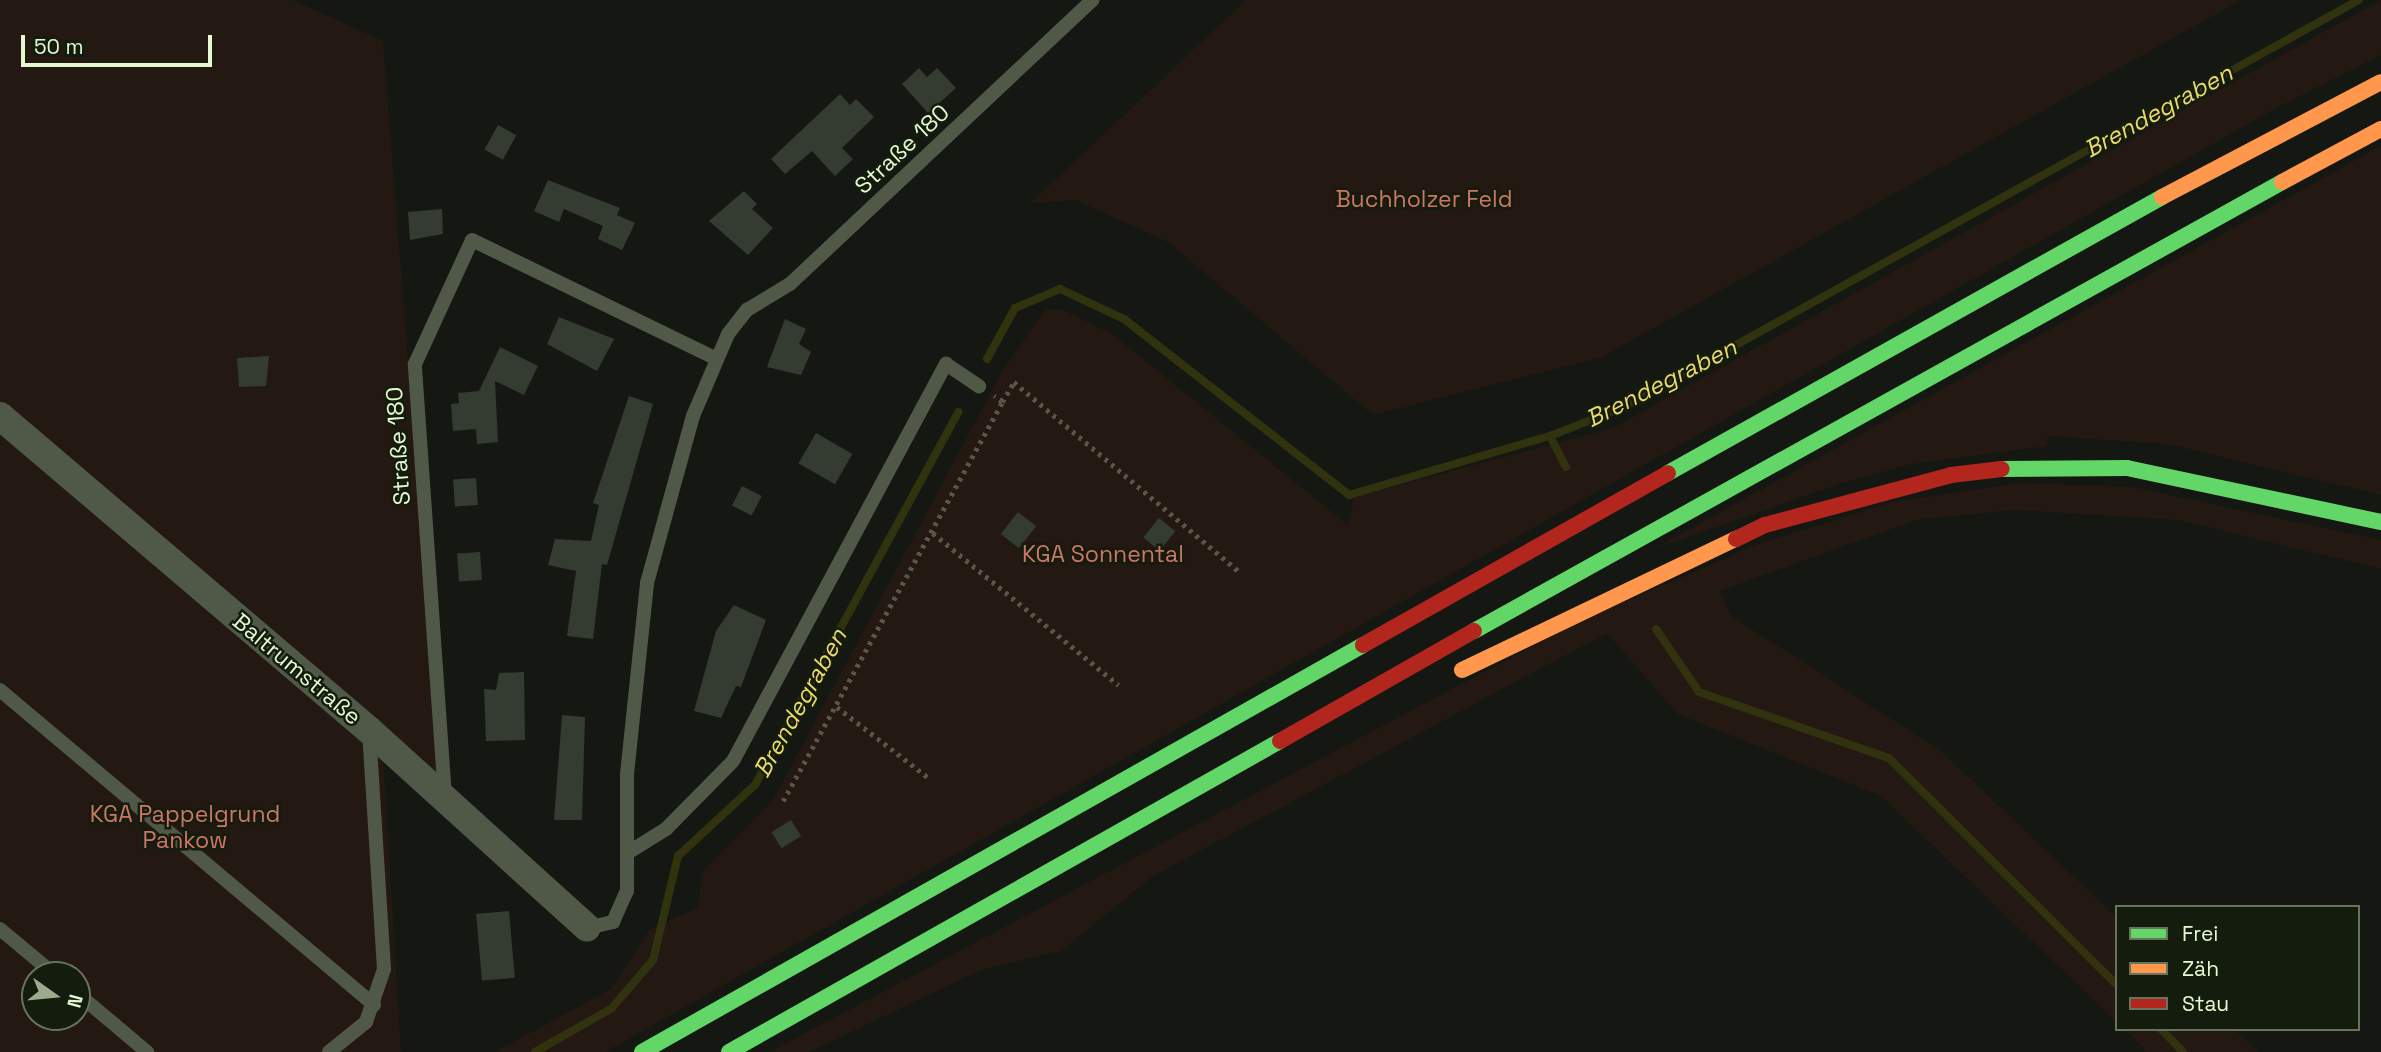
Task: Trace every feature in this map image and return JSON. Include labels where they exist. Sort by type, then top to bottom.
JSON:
[{"type":"highway","points":[[642,1052],[2084,238],[2381,82]]},
{"type":"highway","points":[[729,1052],[2092,282],[2381,129]]},
{"type":"highway","points":[[1451,675],[1765,525],[1951,475],[2032,465],[2127,468],[2381,522]]},
{"type":"highway","points":[[956,924],[1315,744]]},
{"type":"street","name":"Baltrumstraße","points":[[0,416],[369,730],[445,805],[587,928]]},
{"type":"lane","name":"Straße 180","points":[[587,928],[613,922],[623,910],[629,852],[627,774],[647,583],[665,504],[715,358],[747,310],[790,284],[1092,0]]},
{"type":"lane","name":"Straße 180","points":[[445,805],[415,364],[472,240],[715,358]]},
{"type":"lane","points":[[629,852],[666,829],[733,761],[946,364],[979,386]]},
{"type":"lane","points":[[0,690],[374,1005]]},
{"type":"lane","points":[[330,1052],[355,1037],[374,1005],[384,970],[369,730]]},
{"type":"lane","points":[[0,929],[38,961]]},
{"type":"lane","points":[[91,1005],[147,1052]]},
{"type":"path","points":[[783,802],[1014,382],[1241,573]]},
{"type":"path","points":[[979,386],[1002,402]]},
{"type":"path","points":[[933,533],[1119,685]]},
{"type":"path","points":[[837,707],[930,779]]},
{"type":"green space","points":[[0,0],[293,0],[383,41],[441,785],[0,403]]},
{"type":"green space","name":"Buchholzer Feld","points":[[1246,0],[2241,0],[1600,358],[1373,415],[1170,243],[1076,200],[1031,203]]},
{"type":"green space","name":"KGA Sonnental","points":[[2381,0],[2381,55],[2278,107],[605,1052],[495,1052],[611,989],[650,929],[698,908],[702,873],[772,802],[1003,370],[1045,310],[1061,309],[1112,334],[1349,526],[1354,497],[1613,428]]},
{"type":"green space","points":[[2381,146],[2381,495],[2168,444],[2047,436],[2047,446],[1911,464],[1839,484],[1654,549]]},
{"type":"green space","name":"KGA Pappelgrund Pankow","points":[[0,430],[383,756],[401,1052],[0,1052]]},
{"type":"green space","points":[[2021,483],[2133,487],[2381,540],[2381,569],[2179,520],[2014,510],[1916,520],[1719,591],[1731,616],[1941,751],[2115,916],[2115,1020],[1881,796],[1678,714],[1607,633],[1153,876],[1061,951],[981,970],[809,1052],[770,1052],[1576,623],[1756,545],[1893,502]]},
{"type":"green space","points":[[2126,1031],[2236,1031],[2258,1052],[2147,1052]]},
{"type":"building","points":[[919,68],[927,77],[937,68],[956,88],[928,113],[902,84]]},
{"type":"building","points":[[840,94],[850,105],[856,99],[874,117],[842,148],[853,159],[835,176],[812,151],[785,174],[771,159]]},
{"type":"building","points":[[498,125],[516,135],[503,160],[484,149]]},
{"type":"building","points":[[548,180],[620,208],[617,215],[635,223],[622,250],[598,239],[603,226],[564,209],[559,222],[534,211]]},
{"type":"building","points":[[744,191],[757,204],[752,209],[773,228],[748,255],[709,221]]},
{"type":"building","points":[[442,209],[443,234],[410,240],[408,212]]},
{"type":"building","points":[[559,317],[614,339],[597,371],[547,344]]},
{"type":"building","points":[[785,319],[806,329],[799,344],[811,352],[801,375],[767,367]]},
{"type":"building","points":[[500,347],[538,366],[524,395],[495,381],[498,442],[477,444],[476,429],[453,431],[451,404],[459,403],[458,393],[479,391]]},
{"type":"building","points":[[269,356],[266,386],[239,387],[237,358]]},
{"type":"building","points":[[629,396],[653,404],[607,565],[602,564],[593,639],[567,636],[576,571],[548,565],[555,539],[591,541],[599,505],[593,503]]},
{"type":"building","points":[[816,433],[852,454],[835,484],[798,463]]},
{"type":"building","points":[[476,478],[478,505],[455,507],[453,480]]},
{"type":"building","points":[[742,486],[762,496],[752,516],[732,506]]},
{"type":"building","points":[[1018,512],[1036,526],[1019,548],[1001,534]]},
{"type":"building","points":[[1159,518],[1175,531],[1160,551],[1143,537]]},
{"type":"building","points":[[480,552],[482,580],[459,582],[457,554]]},
{"type":"building","points":[[734,605],[766,620],[741,687],[736,686],[721,718],[694,711],[716,631]]},
{"type":"building","points":[[524,672],[525,740],[486,741],[484,689],[496,690],[499,673]]},
{"type":"building","points":[[562,715],[585,717],[582,820],[554,820]]},
{"type":"building","points":[[791,820],[801,836],[782,848],[771,832]]},
{"type":"building","points":[[509,911],[515,978],[482,981],[476,914]]},
{"type":"waterway","name":"Brendegraben","points":[[987,359],[1015,308],[1060,289],[1124,319],[1349,495],[1550,436],[1624,407],[2359,0]]},
{"type":"waterway","name":"Brendegraben","points":[[535,1052],[612,1008],[653,960],[678,856],[755,785],[958,412]]},
{"type":"waterway","points":[[1550,436],[1566,467]]},
{"type":"waterway","points":[[1656,629],[1699,692],[1889,758],[2115,983]]},
{"type":"waterway","points":[[2163,1031],[2183,1052]]},
{"type":"traffic: fast","points":[[1474,631],[2282,182]]},
{"type":"traffic: fast","points":[[1668,473],[2162,197]]},
{"type":"traffic: fast","points":[[2002,469],[2127,468],[2381,522]]},
{"type":"traffic: fast","points":[[642,1052],[1363,645]]},
{"type":"traffic: fast","points":[[729,1052],[1280,741]]},
{"type":"traffic: slow","points":[[2162,197],[2381,82]]},
{"type":"traffic: slow","points":[[2282,182],[2381,129]]},
{"type":"traffic: slow","points":[[1462,670],[1736,539]]},
{"type":"traffic: jam","points":[[1736,539],[1765,525],[1951,475],[2002,469]]},
{"type":"traffic: jam","points":[[1363,645],[1668,473]]},
{"type":"traffic: jam","points":[[1280,741],[1474,631]]}]
